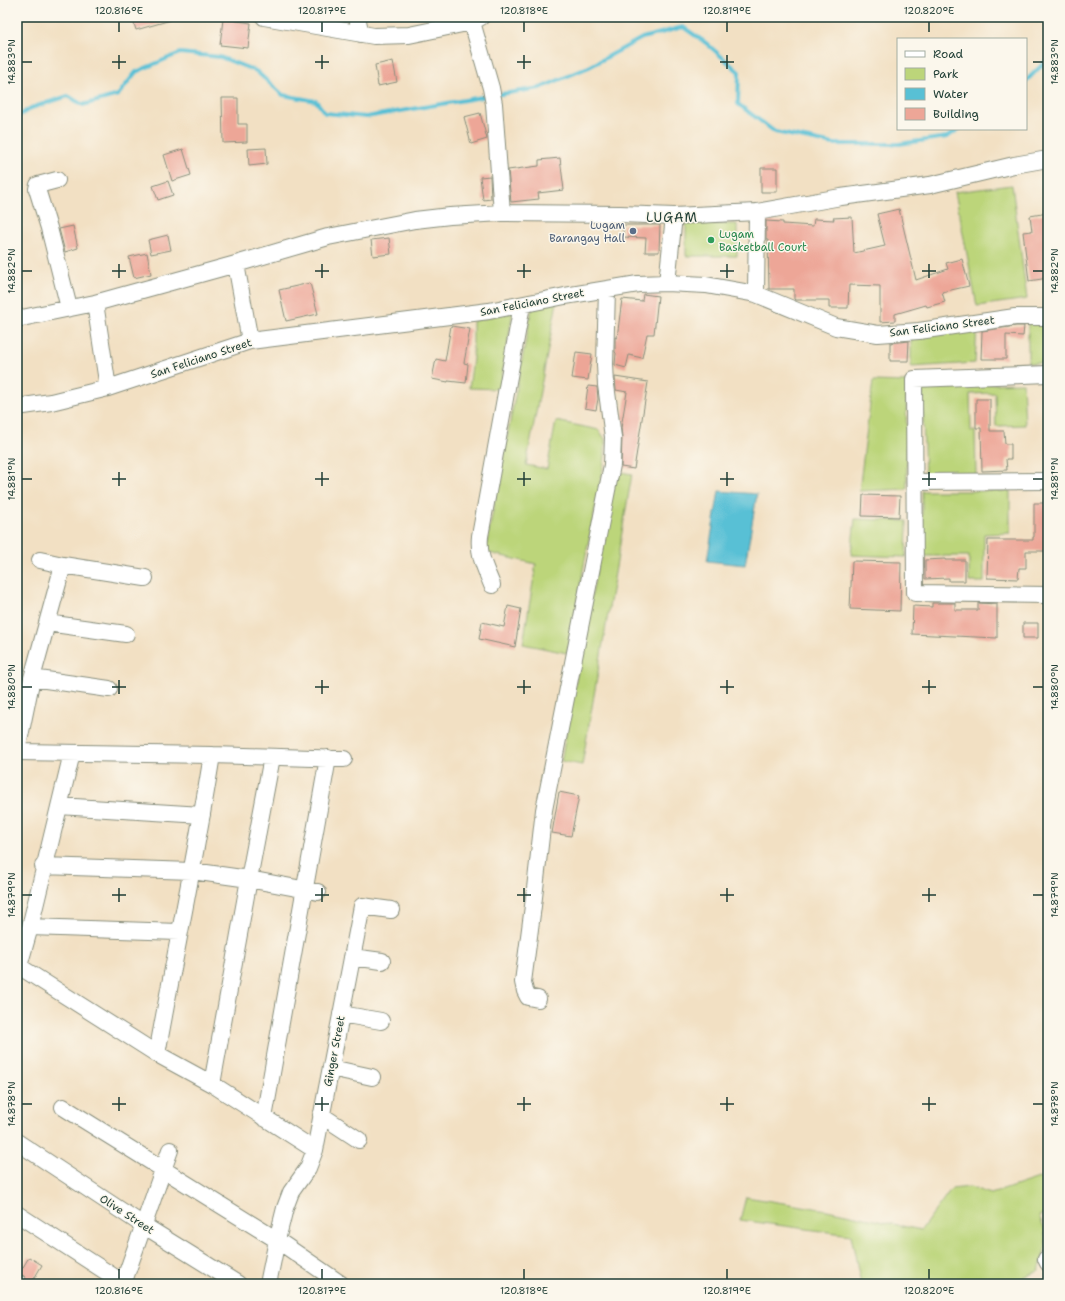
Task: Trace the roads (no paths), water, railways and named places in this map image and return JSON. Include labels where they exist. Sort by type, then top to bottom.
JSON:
[{"type":"street","points":[[264,17],[374,36],[409,35],[477,20],[494,104],[502,213]]},
{"type":"street","points":[[357,17],[361,34]]},
{"type":"street","points":[[17,319],[95,303],[328,237],[415,220],[502,213],[674,216],[757,212],[840,197],[930,185],[1014,165],[1048,159]]},
{"type":"street","points":[[57,180],[38,185],[37,189],[49,228],[69,308]]},
{"type":"street","points":[[756,294],[757,212]]},
{"type":"street","points":[[667,283],[674,216]]},
{"type":"street","points":[[236,264],[250,341]]},
{"type":"street","name":"San Feliciano Street","points":[[17,407],[50,402],[108,388],[250,341],[489,311],[565,296],[638,284],[667,283],[706,285],[756,294],[836,327],[878,334],[919,331],[1016,317],[1048,317]]},
{"type":"street","points":[[538,999],[528,997],[523,982],[544,810],[612,465],[613,437],[606,386],[605,364],[607,289]]},
{"type":"street","points":[[95,303],[108,388]]},
{"type":"street","points":[[492,585],[481,558],[479,548],[480,536],[522,305]]},
{"type":"street","points":[[1048,374],[914,379],[915,593],[1048,595]]},
{"type":"street","points":[[915,482],[1048,482]]},
{"type":"street","points":[[40,560],[145,578]]},
{"type":"street","points":[[64,565],[32,678],[17,752],[344,759]]},
{"type":"street","points":[[47,624],[126,634]]},
{"type":"street","points":[[32,678],[109,689]]},
{"type":"street","points":[[72,753],[43,866],[30,927],[18,966],[157,1054],[212,1084],[315,1150]]},
{"type":"street","points":[[157,1054],[179,932],[192,871],[212,755]]},
{"type":"street","points":[[212,1084],[272,757]]},
{"type":"street","points":[[264,1118],[311,891],[328,758]]},
{"type":"street","points":[[59,806],[202,815]]},
{"type":"street","points":[[43,866],[192,871],[249,879],[311,891]]},
{"type":"street","name":"Ginger Street","points":[[268,1284],[285,1208],[291,1192],[308,1168],[315,1150],[362,906],[391,910]]},
{"type":"street","points":[[30,927],[179,932]]},
{"type":"street","points":[[352,957],[382,961]]},
{"type":"street","points":[[341,1014],[381,1021]]},
{"type":"street","points":[[331,1068],[372,1077]]},
{"type":"street","points":[[63,1107],[277,1240],[341,1284]]},
{"type":"street","points":[[322,1115],[359,1140]]},
{"type":"street","name":"Olive Street","points":[[17,1142],[143,1225],[238,1284]]},
{"type":"street","points":[[17,1214],[124,1284],[170,1150]]},
{"type":"water","points":[[719,491],[757,494],[745,565],[707,561]]},
{"type":"waterway","points":[[495,95],[540,88],[589,67],[642,38],[683,27],[706,43],[739,72],[738,104],[775,132],[834,144],[899,144],[947,137],[958,130]]},
{"type":"waterway","points":[[17,117],[31,108],[68,96],[83,105],[118,95],[136,72],[180,53],[220,57],[256,71],[283,95],[316,101],[325,113],[366,117],[488,96]]},
{"type":"waterway","points":[[1027,80],[1048,59]]},
{"type":"place","name":"Lugam Barangay Hall","points":[[633,231]]},
{"type":"place","name":"Lugam Basketball Court","points":[[711,240]]},
{"type":"district","name":"LUGAM","points":[[672,217]]}]
